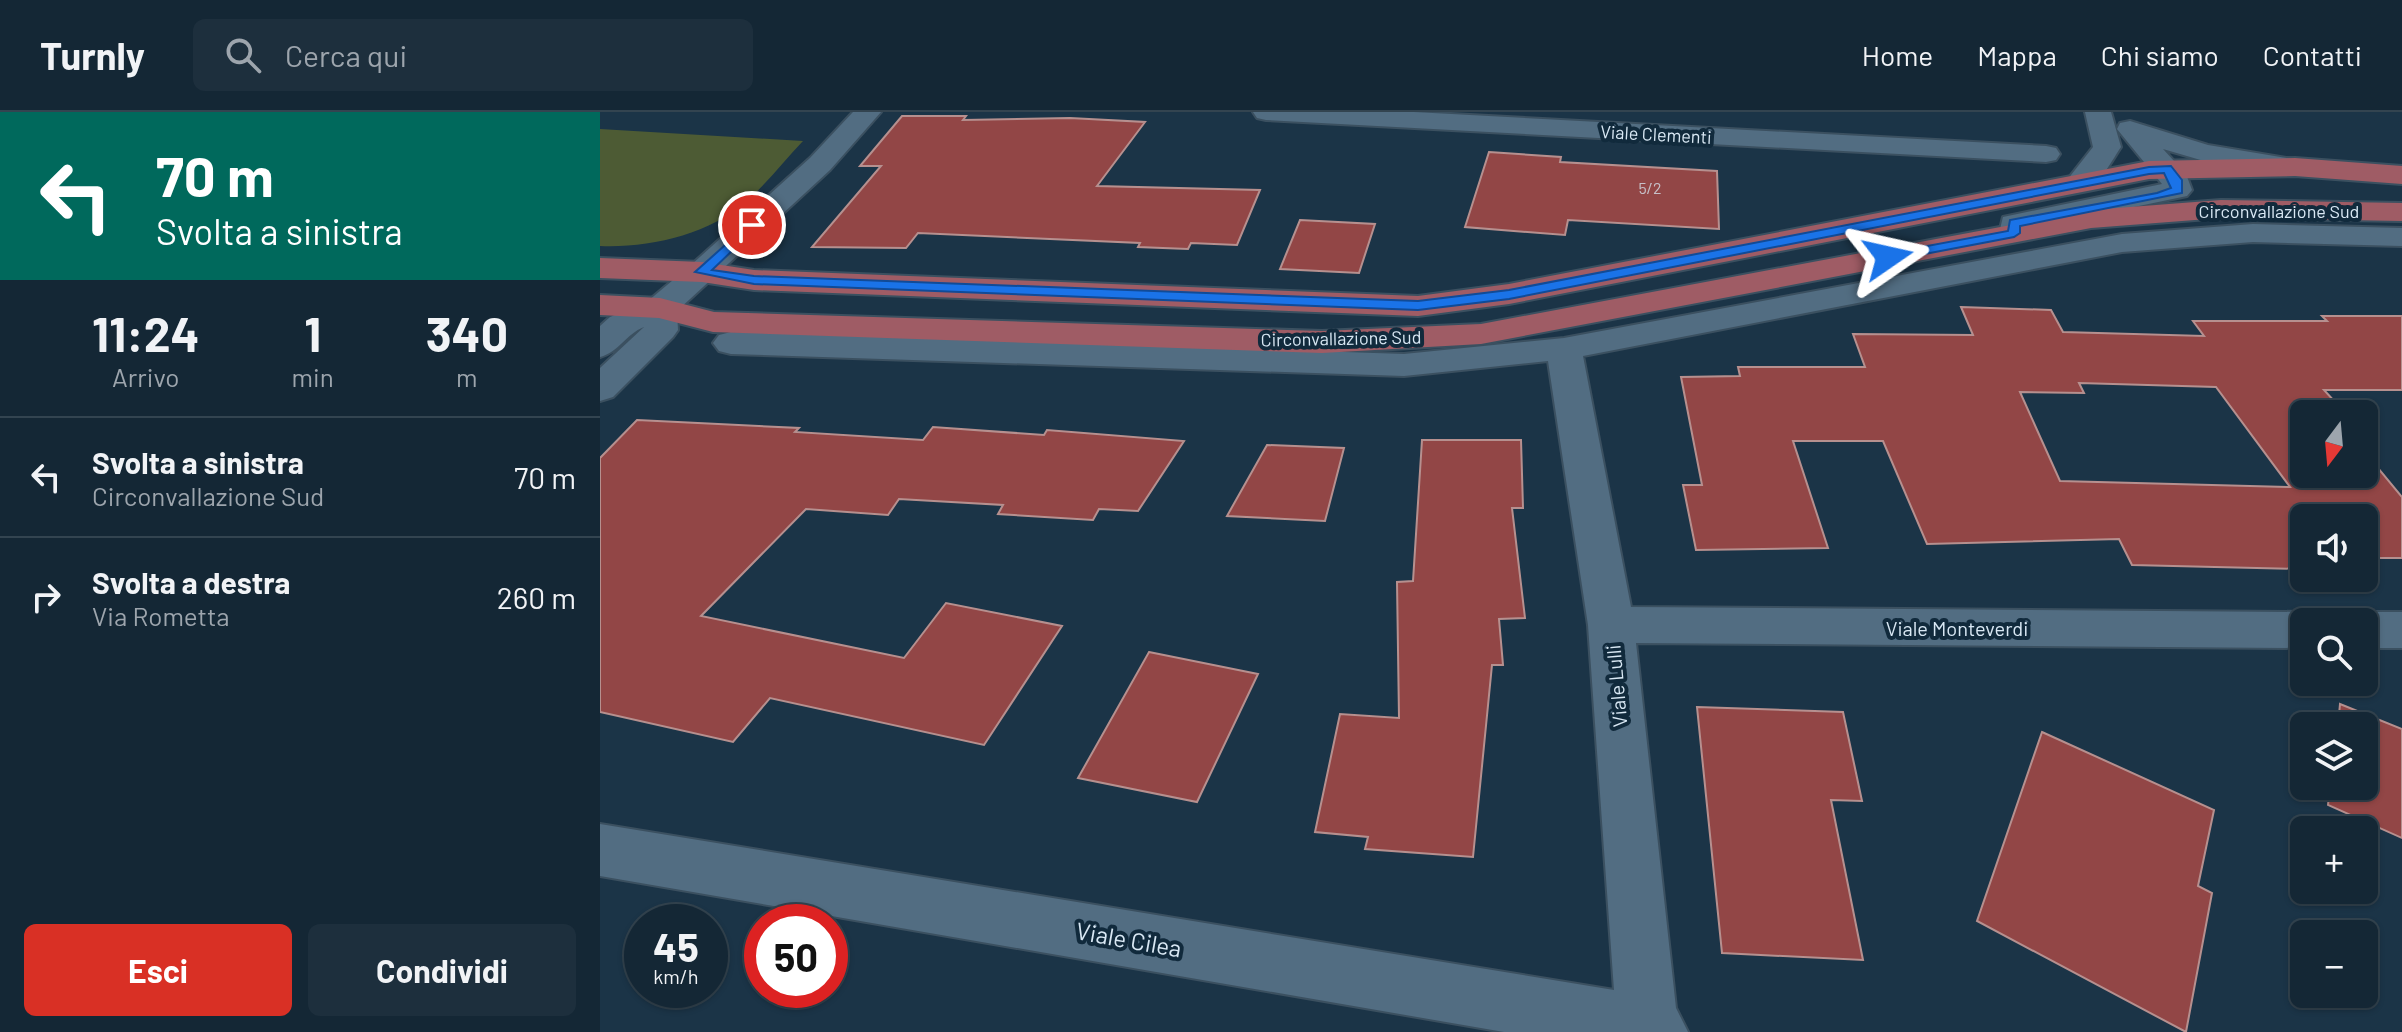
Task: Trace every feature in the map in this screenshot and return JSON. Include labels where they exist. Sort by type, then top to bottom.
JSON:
[{"type":"main road","name":"Circonvallazione Sud","points":[[600,268],[702,272],[754,280],[1418,306],[1509,294],[2167,169],[2295,167],[2402,175]]},
{"type":"main road","name":"Circonvallazione Sud","points":[[660,308],[713,322],[1322,342],[1481,334],[2014,233],[2152,212],[2221,209],[2402,212]]},
{"type":"street","points":[[605,325],[660,308],[820,164],[868,112]]},
{"type":"street","name":"Viale Clementi","points":[[1266,112],[1702,124],[2046,154]]},
{"type":"street","points":[[2079,184],[2107,147],[2098,112]]},
{"type":"street","points":[[2120,120],[2204,153],[2295,167]]},
{"type":"street","points":[[2120,120],[2167,169]]},
{"type":"street","name":"Circonvallazione Sud","points":[[2014,233],[2014,223],[2177,190],[2176,180],[2167,169]]},
{"type":"street","points":[[731,343],[1404,365],[1564,349],[2122,243],[2253,233],[2402,237]]},
{"type":"street","points":[[600,389],[661,330],[660,308]]},
{"type":"street","name":"Viale Lulli","points":[[1564,349],[1611,625],[1652,1029]]},
{"type":"street","name":"Viale Monteverdi","points":[[1611,625],[2290,630]]},
{"type":"street","points":[[2378,630],[2402,630]]},
{"type":"street","name":"Viale Cilea","points":[[600,850],[1652,1029]]},
{"type":"green space","points":[[600,129],[803,141],[747,201],[715,223],[658,242],[600,246]]},
{"type":"building","points":[[902,116],[966,116],[963,120],[1070,118],[1145,122],[1097,186],[1260,190],[1237,245],[1191,243],[1188,249],[1138,247],[1140,243],[918,233],[906,248],[812,247],[881,166],[860,166]]},
{"type":"building","points":[[1489,152],[1561,157],[1560,162],[1717,171],[1719,229],[1568,220],[1565,235],[1465,227]]},
{"type":"building","points":[[1300,220],[1375,224],[1359,273],[1280,269]]},
{"type":"building","points":[[1961,307],[2051,310],[2063,332],[2204,336],[2193,321],[2327,321],[2322,316],[2402,316],[2402,390],[2324,390],[2333,400],[2290,400],[2290,487],[2290,488],[2378,488],[2378,468],[2402,497],[2402,558],[2378,558],[2378,504],[2290,504],[2290,569],[2132,565],[2119,539],[1927,544],[1883,441],[1793,441],[1828,548],[1696,550],[1683,485],[1702,485],[1681,377],[1740,376],[1738,367],[1865,367],[1853,334],[1973,335]],"holes":[[[2079,383],[2216,387],[2290,487],[2060,481],[2020,392],[2084,393]]]},
{"type":"building","points":[[637,420],[799,428],[795,432],[923,440],[933,427],[1044,435],[1047,430],[1184,441],[1138,511],[1099,509],[1093,520],[998,514],[1003,505],[899,499],[888,515],[806,509],[701,616],[904,658],[946,603],[1062,626],[984,745],[770,698],[733,742],[600,712],[600,458]]},
{"type":"building","points":[[1422,440],[1521,440],[1523,508],[1512,508],[1525,618],[1499,619],[1503,665],[1492,665],[1473,857],[1365,849],[1368,837],[1315,832],[1340,714],[1399,718],[1397,582],[1413,581]]},
{"type":"building","points":[[1267,445],[1344,448],[1325,521],[1227,516]]},
{"type":"building","points":[[1149,652],[1258,674],[1197,802],[1078,778]]},
{"type":"building","points":[[2340,704],[2360,712],[2339,712]]},
{"type":"building","points":[[1697,707],[1843,712],[1862,801],[1831,800],[1863,960],[1722,953]]},
{"type":"building","points":[[2378,719],[2402,729],[2402,838],[2378,827],[2378,816],[2353,816],[2328,805],[2329,800],[2378,800]]},
{"type":"building","points":[[2042,732],[2214,810],[2198,886],[2212,893],[2186,1032],[1977,921]]},
{"type":"route","points":[[752,225],[702,272],[754,280],[1418,306],[1509,294],[2149,170],[2167,169],[2176,180],[2177,190],[2159,196],[2014,223],[2014,233],[1888,257]]}]
